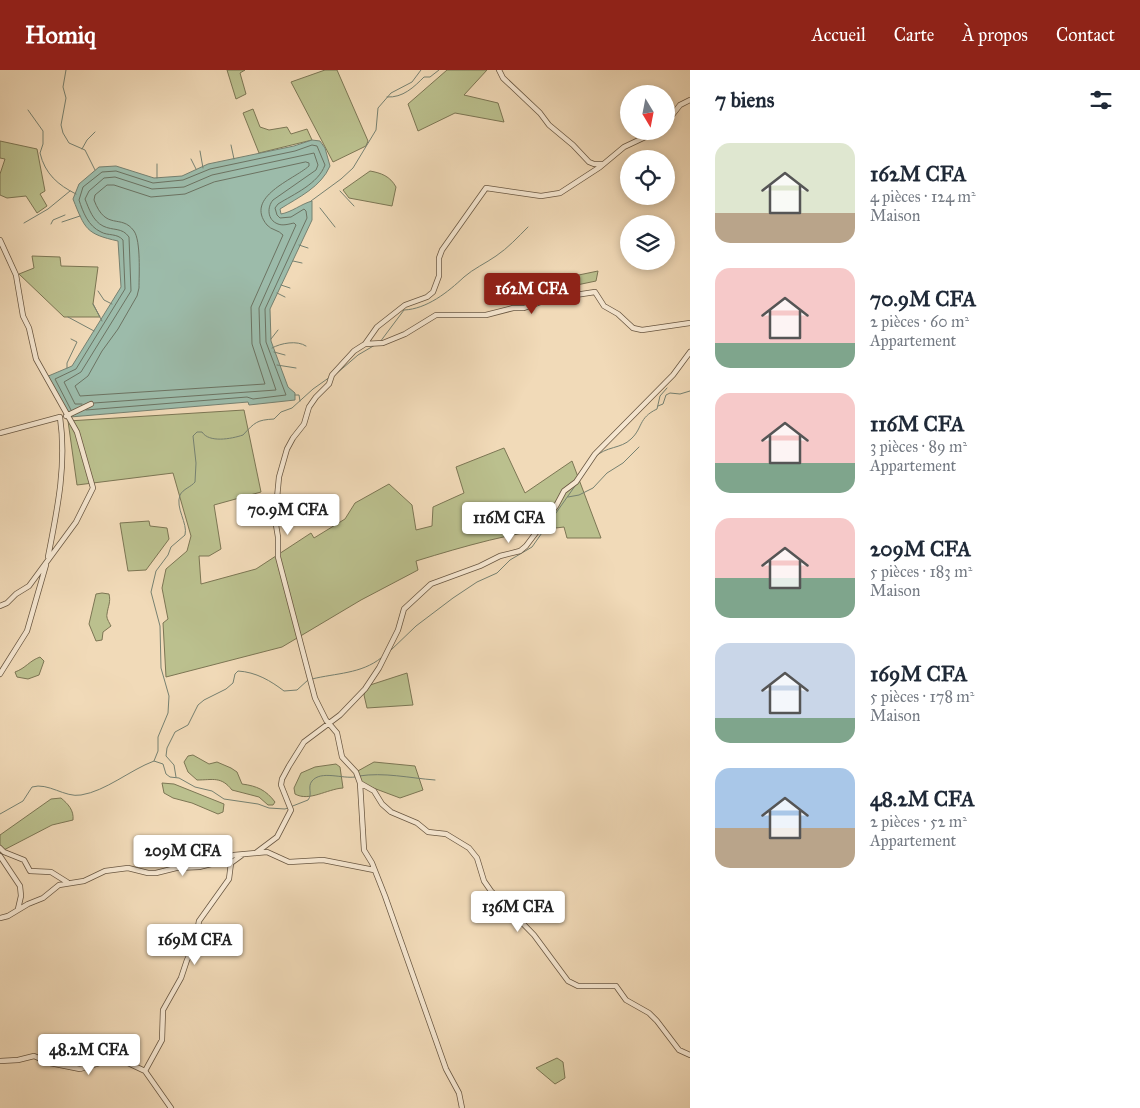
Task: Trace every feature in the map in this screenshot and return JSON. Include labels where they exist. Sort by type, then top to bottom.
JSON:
[{"type":"street","points":[[499,70],[503,78],[589,162],[600,165],[605,163]]},
{"type":"street","points":[[675,112],[680,106],[690,100]]},
{"type":"street","points":[[462,1108],[459,1093],[446,1069],[374,870],[364,850],[360,783],[356,772],[342,757],[337,733],[315,698],[278,557],[278,537],[275,519],[280,477],[287,449],[304,424],[309,407],[329,384],[332,375],[350,358],[354,351],[365,344],[377,327],[394,313],[405,305],[427,297],[433,292],[439,276],[439,258],[442,250],[486,188],[541,196],[560,193],[605,163],[624,147],[639,140]]},
{"type":"street","points":[[0,240],[16,275],[23,316],[29,328],[36,359],[78,432],[93,491],[76,522],[27,588],[0,606]]},
{"type":"street","points":[[365,344],[383,343],[405,334],[436,315],[486,315],[513,308],[524,308],[549,299],[595,292],[604,306],[618,314],[633,328],[642,330],[690,323]]},
{"type":"street","points":[[256,852],[277,837],[291,810],[281,785],[282,779],[301,745],[329,723],[365,690],[379,668],[398,630],[404,609],[431,584],[500,556],[520,551],[526,546],[556,506],[564,491],[576,482],[595,454],[673,375],[690,352]]},
{"type":"street","points":[[0,433],[67,415],[91,404]]},
{"type":"street","points":[[0,674],[27,631],[47,560],[62,476],[63,439],[60,417]]},
{"type":"street","points":[[360,783],[374,791],[382,804],[391,812],[417,823],[428,832],[446,834],[469,848],[477,858],[484,881],[491,892],[534,936],[568,981],[578,986],[616,986],[626,1000],[657,1021],[679,1050],[690,1055]]},
{"type":"street","points":[[0,848],[4,852],[24,860],[30,871],[51,872],[67,882]]},
{"type":"street","points":[[0,918],[43,898],[59,885],[67,882],[80,882],[105,871],[128,868],[148,873],[176,868],[199,867],[256,852],[272,853],[289,862],[323,860],[374,870]]},
{"type":"street","points":[[145,1071],[162,1040],[163,1010],[181,978],[195,944],[199,921],[229,879],[232,863],[244,854]]},
{"type":"street","points":[[0,856],[20,886],[21,896],[18,909]]},
{"type":"street","points":[[0,1061],[14,1061],[34,1056],[46,1062],[80,1069],[102,1062],[128,1064],[145,1071],[171,1108]]},
{"type":"green space","points":[[227,70],[245,70],[240,73],[246,94],[236,99]]},
{"type":"green space","points":[[325,70],[337,70],[368,141],[366,146],[333,162],[291,82]]},
{"type":"green space","points":[[447,70],[487,70],[464,95],[498,103],[504,122],[455,113],[418,131],[408,104]]},
{"type":"green space","points":[[253,109],[260,127],[269,130],[287,127],[291,134],[307,129],[312,140],[259,153],[243,113]]},
{"type":"green space","points":[[0,141],[37,149],[45,191],[40,194],[47,206],[37,213],[26,196],[7,198],[0,195],[0,174],[5,159],[0,158]]},
{"type":"green space","points":[[370,171],[385,176],[396,187],[392,206],[349,198],[343,190]]},
{"type":"green space","points":[[32,256],[60,257],[61,266],[98,267],[93,304],[100,317],[64,317],[19,274],[34,268]]},
{"type":"green space","points":[[598,271],[596,281],[572,286],[569,277]]},
{"type":"green space","points":[[244,410],[261,492],[214,505],[221,549],[209,556],[199,556],[201,584],[256,569],[311,533],[314,538],[345,519],[355,503],[389,484],[412,505],[416,530],[432,526],[433,507],[464,493],[456,467],[504,448],[525,493],[572,461],[601,538],[567,538],[564,527],[545,529],[489,540],[416,561],[418,570],[361,600],[282,647],[166,677],[163,623],[168,619],[162,588],[166,569],[187,551],[191,536],[173,473],[77,485],[68,421]]},
{"type":"green space","points":[[149,521],[150,526],[167,528],[169,539],[146,570],[128,571],[120,523]]},
{"type":"green space","points":[[96,594],[109,594],[110,602],[107,616],[111,626],[103,632],[102,640],[96,641],[89,624]]},
{"type":"green space","points":[[40,657],[44,661],[39,675],[28,679],[17,677],[15,672]]},
{"type":"green space","points":[[407,673],[413,705],[367,708],[364,695],[367,686]]},
{"type":"green space","points":[[193,755],[209,764],[217,762],[231,768],[237,772],[242,784],[261,789],[275,802],[273,805],[268,805],[259,797],[232,790],[220,781],[212,779],[197,780],[188,772],[184,762],[188,756]]},
{"type":"green space","points":[[374,762],[415,766],[423,790],[400,798],[360,783],[356,772]]},
{"type":"green space","points":[[336,764],[340,767],[343,788],[306,797],[295,794],[294,788],[301,773],[315,767]]},
{"type":"green space","points":[[162,783],[174,784],[224,804],[223,812],[218,814],[192,803],[173,798],[164,793]]},
{"type":"green space","points":[[61,798],[71,810],[73,820],[52,825],[0,852],[0,835],[51,799]]},
{"type":"green space","points":[[557,1058],[563,1062],[565,1078],[555,1084],[536,1068]]},
{"type":"water","points":[[312,140],[320,141],[325,148],[330,166],[315,186],[280,209],[281,214],[312,201],[312,220],[270,309],[271,341],[288,387],[295,393],[295,400],[249,405],[248,402],[70,417],[46,377],[72,366],[121,287],[118,241],[93,233],[84,224],[73,199],[79,184],[99,167],[116,166],[154,178],[182,176],[208,164],[294,146]]},
{"type":"waterway","points":[[66,70],[63,87],[66,98],[61,125],[63,133],[69,143],[85,150],[95,170]]},
{"type":"waterway","points":[[311,201],[353,168],[376,130],[378,108],[391,93],[412,82],[421,70]]},
{"type":"waterway","points":[[387,97],[403,94],[424,77],[430,77],[439,70]]},
{"type":"waterway","points":[[28,110],[43,131],[43,144],[40,153],[45,167],[58,183],[76,194]]},
{"type":"waterway","points":[[82,149],[95,132]]},
{"type":"waterway","points":[[231,145],[234,159]]},
{"type":"waterway","points":[[200,151],[203,168]]},
{"type":"waterway","points":[[191,159],[196,169]]},
{"type":"waterway","points":[[157,164],[157,178]]},
{"type":"waterway","points":[[24,223],[48,209],[70,191]]},
{"type":"waterway","points":[[340,191],[354,206]]},
{"type":"waterway","points":[[320,208],[335,227]]},
{"type":"waterway","points":[[51,224],[53,220],[65,215]]},
{"type":"waterway","points":[[62,222],[80,216]]},
{"type":"waterway","points":[[380,342],[404,310],[421,307],[437,299],[468,274],[500,253],[528,227]]},
{"type":"waterway","points":[[299,245],[308,248]]},
{"type":"waterway","points":[[293,261],[302,263]]},
{"type":"waterway","points":[[281,285],[290,288]]},
{"type":"waterway","points":[[98,291],[104,300],[112,304]]},
{"type":"waterway","points":[[277,293],[285,297]]},
{"type":"waterway","points":[[93,304],[102,321]]},
{"type":"waterway","points":[[68,317],[94,331]]},
{"type":"waterway","points":[[271,339],[278,330]]},
{"type":"waterway","points":[[67,368],[67,363],[77,342],[71,339]]},
{"type":"waterway","points":[[272,348],[289,343],[298,343],[306,346]]},
{"type":"waterway","points":[[336,374],[358,355],[375,345]]},
{"type":"waterway","points":[[274,352],[285,355]]},
{"type":"waterway","points":[[277,365],[296,368]]},
{"type":"waterway","points":[[154,761],[158,751],[158,737],[168,713],[169,696],[161,668],[160,626],[151,592],[156,571],[168,555],[171,547],[185,535],[185,526],[179,500],[181,493],[195,482],[196,463],[193,436],[197,432],[202,432],[215,439],[227,439],[243,435],[257,422],[274,419],[281,412],[292,408],[330,377]]},
{"type":"waterway","points":[[595,457],[599,453],[631,439],[647,416],[657,409],[660,396],[667,388]]},
{"type":"waterway","points":[[658,406],[663,404],[666,395],[670,393],[680,394],[690,391]]},
{"type":"waterway","points":[[295,395],[299,395],[300,401]]},
{"type":"waterway","points":[[568,497],[579,495],[593,488],[607,473],[623,463],[639,447]]},
{"type":"waterway","points":[[390,651],[416,626],[453,598],[477,582],[497,573],[510,560],[532,547],[587,469]]},
{"type":"waterway","points":[[312,679],[357,670],[381,658]]},
{"type":"waterway","points":[[176,777],[174,765],[166,756],[167,748],[175,732],[188,725],[198,705],[233,683],[235,674],[238,671],[251,673],[263,678],[284,691],[297,690],[308,680]]},
{"type":"waterway","points":[[0,814],[23,801],[32,787],[38,786],[81,795],[109,785],[154,761],[163,764],[166,774],[170,777],[179,778],[195,787],[212,791],[224,799],[258,804],[269,808],[285,809],[308,800],[312,781],[321,776],[355,777]]},
{"type":"waterway","points":[[359,776],[387,775],[435,780]]}]
